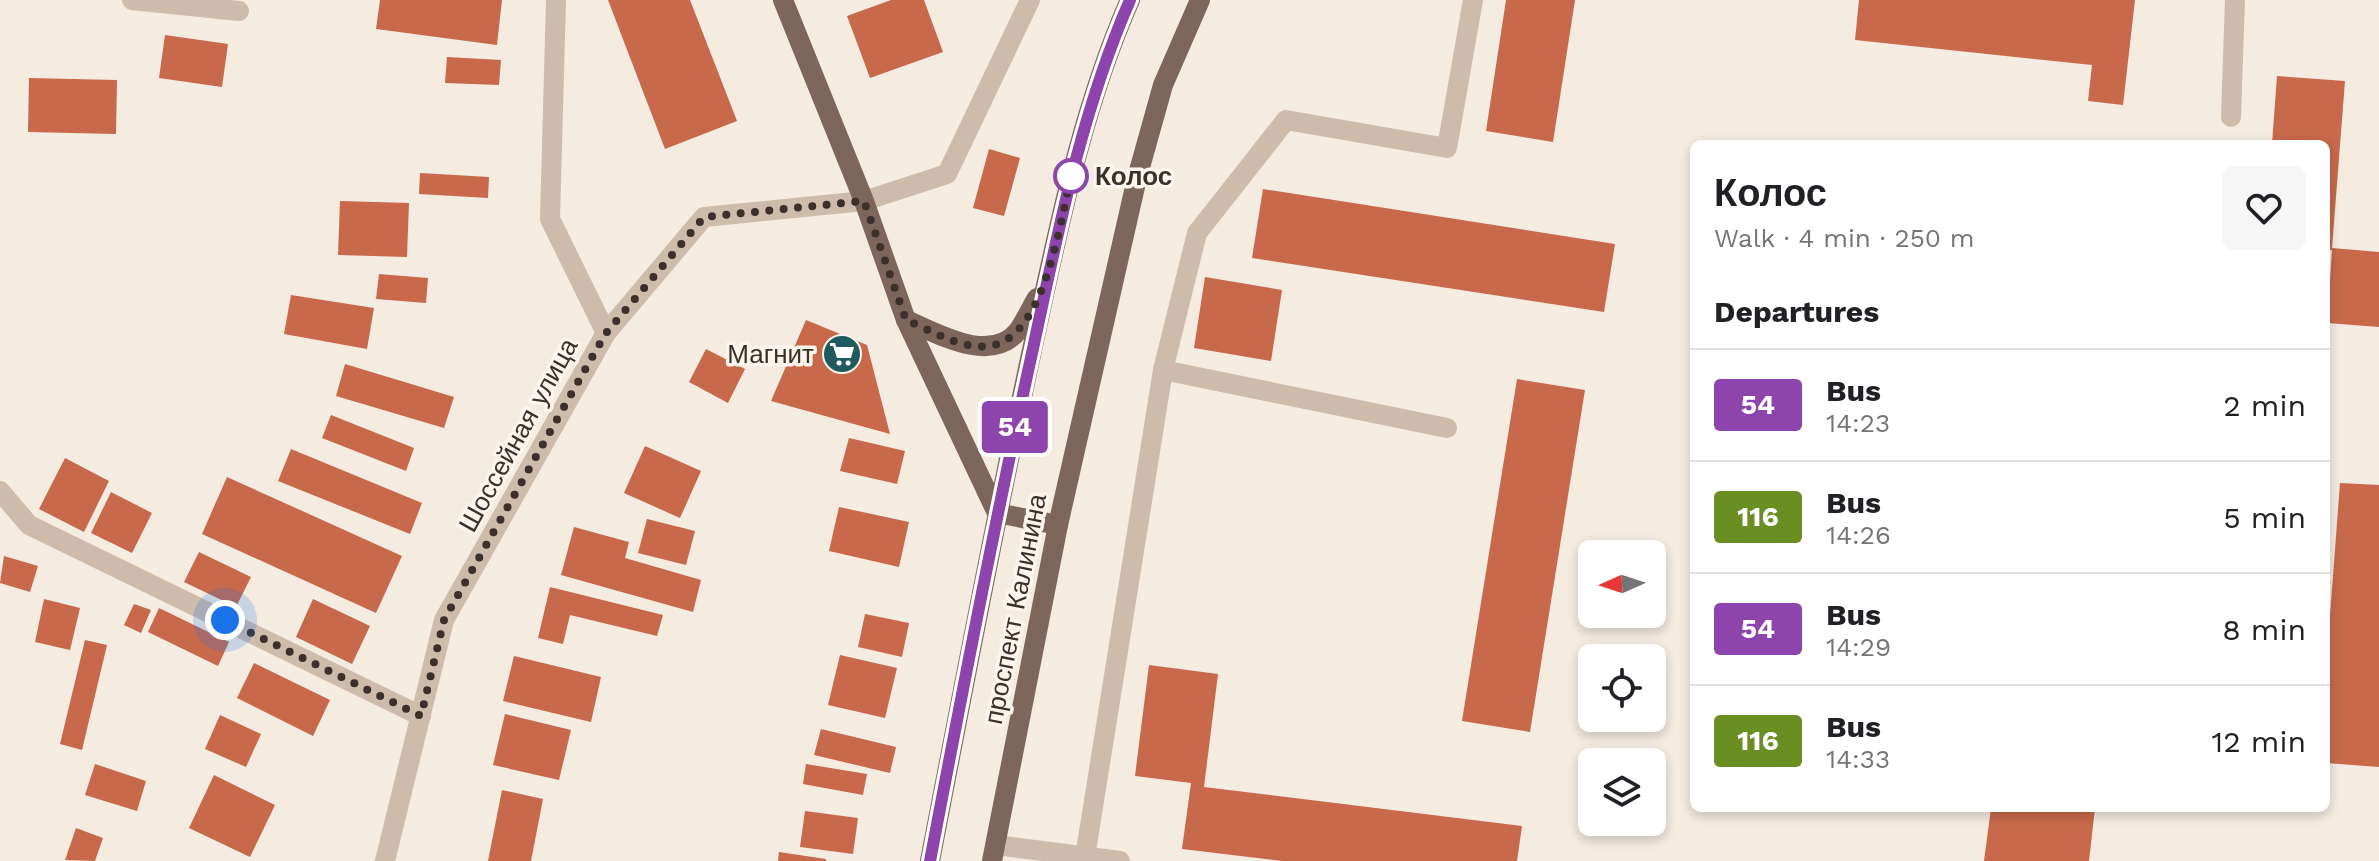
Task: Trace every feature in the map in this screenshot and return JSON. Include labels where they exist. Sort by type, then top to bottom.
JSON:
[{"type":"main road","points":[[783,0],[864,201],[906,320],[997,513],[1058,525]]},
{"type":"main road","name":"проспект Калинина","points":[[930,861],[997,513],[1067,190],[1103,60],[1130,0]]},
{"type":"main road","name":"проспект Калинина","points":[[994,853],[1058,525],[1137,178],[1163,85],[1200,0]]},
{"type":"main road","name":"проспект Калинина","points":[[906,320],[962,344],[990,346],[1016,333],[1047,281]]},
{"type":"street","points":[[132,0],[239,11]]},
{"type":"street","points":[[556,0],[550,219],[606,333]]},
{"type":"street","name":"Шоссейная улица","points":[[385,861],[444,620],[606,333],[704,217],[864,201],[947,174],[1030,0]]},
{"type":"street","points":[[1085,857],[1163,370],[1197,233],[1286,120],[1447,148],[1473,0]]},
{"type":"street","points":[[2231,117],[2235,0]]},
{"type":"street","points":[[1163,370],[1447,428]]},
{"type":"street","points":[[0,491],[29,525],[421,716]]},
{"type":"street","points":[[994,853],[1120,861]]},
{"type":"building","points":[[380,0],[502,0],[497,45],[376,29]]},
{"type":"building","points":[[608,0],[690,0],[737,121],[665,149]]},
{"type":"building","points":[[891,0],[924,0],[943,52],[870,78],[847,16]]},
{"type":"building","points":[[1506,0],[1575,0],[1553,142],[1486,131]]},
{"type":"building","points":[[1859,0],[2135,0],[2123,105],[2088,101],[2092,65],[1855,40]]},
{"type":"building","points":[[165,35],[228,44],[222,87],[159,78]]},
{"type":"building","points":[[447,57],[501,60],[499,85],[445,83]]},
{"type":"building","points":[[2277,76],[2345,81],[2332,248],[2379,252],[2379,327],[2330,323],[2330,140],[2272,140]]},
{"type":"building","points":[[29,78],[117,80],[116,134],[28,132]]},
{"type":"building","points":[[989,149],[1020,158],[1004,216],[973,208]]},
{"type":"building","points":[[420,173],[489,177],[488,198],[419,194]]},
{"type":"building","points":[[1263,189],[1615,244],[1604,312],[1252,258]]},
{"type":"building","points":[[340,201],[409,203],[407,257],[338,255]]},
{"type":"building","points":[[379,274],[428,278],[426,303],[376,299]]},
{"type":"building","points":[[1205,277],[1282,290],[1271,361],[1194,348]]},
{"type":"building","points":[[291,295],[374,308],[367,349],[284,334]]},
{"type":"building","points":[[806,320],[867,345],[890,434],[771,401]]},
{"type":"building","points":[[706,349],[745,369],[728,403],[689,382]]},
{"type":"building","points":[[345,364],[454,397],[444,428],[336,396]]},
{"type":"building","points":[[1517,379],[1585,390],[1530,732],[1462,721]]},
{"type":"building","points":[[331,415],[414,448],[406,471],[322,438]]},
{"type":"building","points":[[849,438],[905,451],[897,484],[840,471]]},
{"type":"building","points":[[645,446],[701,471],[680,518],[624,493]]},
{"type":"building","points":[[291,449],[422,503],[410,534],[278,481]]},
{"type":"building","points":[[65,458],[109,481],[84,532],[39,509]]},
{"type":"building","points":[[227,477],[402,556],[376,613],[202,534]]},
{"type":"building","points":[[2340,483],[2379,485],[2379,767],[2330,763],[2330,616]]},
{"type":"building","points":[[111,492],[152,513],[132,553],[91,533]]},
{"type":"building","points":[[839,507],[909,522],[899,567],[829,551]]},
{"type":"building","points":[[647,519],[695,531],[686,565],[638,553]]},
{"type":"building","points":[[574,527],[629,542],[625,558],[701,580],[693,612],[561,575]]},
{"type":"building","points":[[199,552],[251,577],[236,607],[184,582]]},
{"type":"building","points":[[4,556],[38,566],[30,592],[0,583]]},
{"type":"building","points":[[550,587],[663,615],[657,636],[570,615],[563,644],[538,638]]},
{"type":"building","points":[[44,599],[80,608],[70,650],[35,642]]},
{"type":"building","points":[[313,599],[370,626],[352,664],[296,637]]},
{"type":"building","points":[[134,604],[151,610],[141,633],[124,625]]},
{"type":"building","points":[[159,608],[229,642],[218,666],[148,632]]},
{"type":"building","points":[[865,614],[909,623],[902,657],[858,647]]},
{"type":"building","points":[[85,640],[107,645],[82,750],[60,744]]},
{"type":"building","points":[[840,655],[897,668],[885,718],[828,705]]},
{"type":"building","points":[[514,656],[601,677],[591,722],[503,701]]},
{"type":"building","points":[[254,663],[330,700],[313,736],[237,698]]},
{"type":"building","points":[[1149,665],[1218,674],[1204,787],[1522,826],[1517,861],[1282,861],[1182,849],[1191,783],[1135,776]]},
{"type":"building","points":[[505,714],[571,730],[559,780],[493,765]]},
{"type":"building","points":[[220,715],[261,734],[246,767],[205,749]]},
{"type":"building","points":[[821,729],[896,747],[890,773],[814,755]]},
{"type":"building","points":[[95,764],[146,781],[137,811],[85,795]]},
{"type":"building","points":[[806,764],[867,774],[863,795],[803,784]]},
{"type":"building","points":[[214,775],[275,805],[250,857],[189,828]]},
{"type":"building","points":[[502,790],[543,799],[531,861],[488,861]]},
{"type":"building","points":[[805,811],[858,818],[853,854],[800,847]]},
{"type":"building","points":[[1990,812],[2095,812],[2089,861],[1984,861]]},
{"type":"building","points":[[76,828],[103,838],[95,861],[65,860]]},
{"type":"building","points":[[779,852],[826,859],[826,861],[778,861]]},
{"type":"bus line","name":"54","points":[[930,861],[997,513],[1067,190],[1103,60],[1130,0]]},
{"type":"place","name":"Колос","points":[[1071,176]]},
{"type":"place","name":"Магнит","points":[[842,354]]},
{"type":"route","points":[[225,620],[421,716],[444,620],[591,359],[606,333],[704,217],[864,201],[906,320],[962,344],[990,346],[1016,333],[1047,281],[1074,164],[1071,176]]}]
